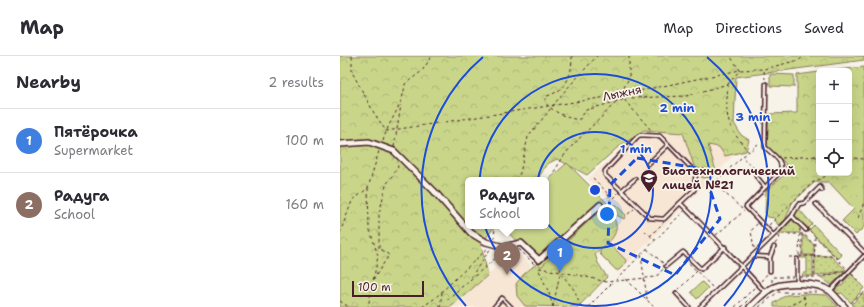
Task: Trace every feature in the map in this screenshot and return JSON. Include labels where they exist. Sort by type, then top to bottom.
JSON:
[{"type":"street","points":[[340,144],[369,142],[394,150],[434,191],[465,226]]},
{"type":"street","points":[[467,229],[471,233],[493,244],[504,247],[521,243],[539,260],[600,205]]},
{"type":"street","points":[[750,307],[766,292],[775,287],[797,285],[822,287],[830,291],[845,307]]},
{"type":"lane","points":[[766,84],[765,147],[778,159],[782,164],[782,168],[746,207],[773,235]]},
{"type":"lane","points":[[640,135],[660,136],[696,173],[694,190],[664,219],[650,218],[621,190],[605,175],[605,171],[636,137],[640,135]]},
{"type":"lane","points":[[648,164],[668,145]]},
{"type":"lane","points":[[756,176],[765,187]]},
{"type":"lane","points":[[621,190],[635,179]]},
{"type":"lane","points":[[799,204],[804,203],[820,187],[822,190]]},
{"type":"lane","points":[[700,307],[792,216],[802,200]]},
{"type":"lane","points":[[680,204],[725,247],[740,267],[766,292]]},
{"type":"lane","points":[[816,204],[864,252]]},
{"type":"lane","points":[[792,216],[806,230]]},
{"type":"lane","points":[[666,266],[683,252],[701,268],[725,247]]},
{"type":"lane","points":[[771,272],[770,257],[774,247]]},
{"type":"lane","points":[[753,256],[770,257]]},
{"type":"lane","points":[[830,291],[864,256]]},
{"type":"lane","points":[[797,285],[798,259]]},
{"type":"lane","points":[[676,293],[689,307]]},
{"type":"lane","points":[[494,307],[502,298],[511,307]]},
{"type":"path","points":[[352,56],[352,72],[374,113],[386,131],[620,95],[740,70],[764,69],[799,60],[805,56]]},
{"type":"path","points":[[548,106],[545,102],[547,96],[558,93],[566,84],[572,69],[572,56]]},
{"type":"path","points":[[518,177],[528,138],[551,108],[597,56]]},
{"type":"path","points":[[549,179],[566,154],[591,126],[609,111],[620,95],[628,78],[629,56]]},
{"type":"path","points":[[730,56],[740,70]]},
{"type":"path","points":[[764,69],[766,84]]},
{"type":"path","points":[[740,70],[728,84],[726,106],[728,123],[734,136],[749,152],[714,183],[744,211]]},
{"type":"path","name":"Лыжня","points":[[548,106],[573,120],[580,120],[586,110],[624,99],[653,96],[686,96],[728,84]]},
{"type":"path","points":[[620,95],[651,130]]},
{"type":"path","points":[[394,150],[402,102]]},
{"type":"path","points":[[778,159],[815,155]]},
{"type":"path","points":[[742,157],[756,170],[756,176]]},
{"type":"path","points":[[852,158],[864,159]]},
{"type":"path","points":[[373,280],[389,256],[379,248],[380,214],[386,185],[398,167],[397,161]]},
{"type":"path","points":[[766,228],[812,183],[827,176]]},
{"type":"path","points":[[593,178],[612,197],[621,190]]},
{"type":"path","points":[[368,188],[369,227],[378,256],[368,307]]},
{"type":"path","points":[[608,194],[611,203]]},
{"type":"path","points":[[858,218],[864,203]]},
{"type":"path","points":[[628,214],[637,206]]},
{"type":"path","points":[[714,237],[744,211],[746,207]]},
{"type":"path","points":[[588,307],[686,209]]},
{"type":"path","points":[[755,253],[751,231],[760,222]]},
{"type":"path","points":[[800,224],[801,234],[799,255],[834,256]]},
{"type":"path","points":[[470,279],[493,244],[495,229]]},
{"type":"path","points":[[806,230],[809,230],[864,287]]},
{"type":"path","points":[[645,231],[655,241]]},
{"type":"path","points":[[774,247],[778,238],[782,234],[801,234],[814,245]]},
{"type":"path","points":[[814,277],[815,236]]},
{"type":"path","points":[[553,307],[564,250],[563,239]]},
{"type":"path","points":[[422,307],[442,292],[493,244]]},
{"type":"path","points":[[517,247],[538,268],[549,293],[553,307]]},
{"type":"path","points":[[538,268],[606,282],[656,277],[666,266],[647,249]]},
{"type":"path","points":[[439,307],[504,251]]},
{"type":"path","points":[[641,255],[647,300]]},
{"type":"path","points":[[680,255],[717,291]]},
{"type":"path","points":[[676,293],[676,291],[701,268]]},
{"type":"path","points":[[772,276],[814,277],[849,271]]},
{"type":"path","points":[[560,272],[575,291],[581,307]]},
{"type":"path","points":[[735,307],[771,272],[772,282],[767,286],[761,287],[741,307]]},
{"type":"path","points":[[621,275],[654,307]]},
{"type":"path","points":[[851,303],[864,291]]},
{"type":"path","points":[[439,307],[442,292]]},
{"type":"path","points":[[759,307],[778,292],[823,292]]},
{"type":"path","points":[[786,307],[803,299],[806,292]]},
{"type":"path","points":[[804,295],[806,307]]},
{"type":"path","points":[[340,300],[348,307]]},
{"type":"highlighted area","points":[[637,158],[703,169],[720,219],[675,275],[608,243],[610,185]]},
{"type":"shaded area","name":"Биотехнологический лицей №21","points":[[684,92],[741,148],[618,273],[593,249],[625,216],[588,179]]},
{"type":"shaded area","points":[[515,250],[531,265],[521,285],[544,307],[452,307]]},
{"type":"green space","points":[[340,56],[864,56],[864,60],[736,77],[734,123],[741,135],[749,140],[746,151],[725,156],[719,147],[708,145],[716,171],[712,177],[702,178],[700,169],[694,166],[683,133],[644,130],[617,148],[587,175],[557,159],[547,164],[539,177],[465,177],[465,229],[493,229],[481,245],[488,275],[451,307],[340,307]]},
{"type":"green space","points":[[864,67],[864,227],[856,235],[842,221],[854,209],[829,182],[815,182],[792,203],[785,221],[778,225],[774,218],[768,217],[765,213],[766,191],[787,172],[785,163],[767,146],[769,114],[797,113],[797,75],[816,72],[816,176],[852,176],[852,68]]},
{"type":"green space","points":[[770,74],[794,75],[794,87],[770,86]]},
{"type":"green space","points":[[567,163],[607,203],[541,267],[505,229],[549,229],[549,179]]},
{"type":"green space","points":[[610,205],[616,205],[626,215],[624,219],[616,215],[614,218],[616,224],[615,234],[595,254],[598,263],[607,277],[578,307],[525,306],[517,296],[516,284],[523,275],[582,224]]},
{"type":"green space","points":[[799,209],[812,224],[808,228],[793,215]]},
{"type":"green space","points":[[792,220],[800,226],[800,233],[782,233],[778,237],[778,234]]},
{"type":"green space","points":[[814,225],[842,255],[838,259],[809,230]]},
{"type":"green space","points":[[803,235],[814,245],[814,255],[803,255]]},
{"type":"green space","points":[[607,244],[610,244],[626,260],[625,264],[619,270],[616,270],[600,254],[600,251]]},
{"type":"green space","points":[[800,256],[813,256],[813,276],[802,276],[803,273],[807,273],[807,258],[800,258]]},
{"type":"green space","points":[[815,256],[831,256],[846,270],[815,276]]},
{"type":"green space","points":[[846,271],[831,285],[821,277]]},
{"type":"green space","points":[[851,274],[864,288],[851,303],[842,293],[836,294],[835,289],[844,284],[843,282]]},
{"type":"green space","points":[[702,282],[708,288],[697,299],[691,292]]},
{"type":"green space","points":[[864,292],[864,307],[854,307],[852,304]]},
{"type":"green space","points":[[786,295],[827,295],[838,307],[774,307],[774,303]]},
{"type":"place","name":"Биотехнологический лицей №21","points":[[649,193]]},
{"type":"place","name":"Пятёрочка","points":[[560,272]]},
{"type":"place","name":"Радуга","points":[[507,275]]}]
